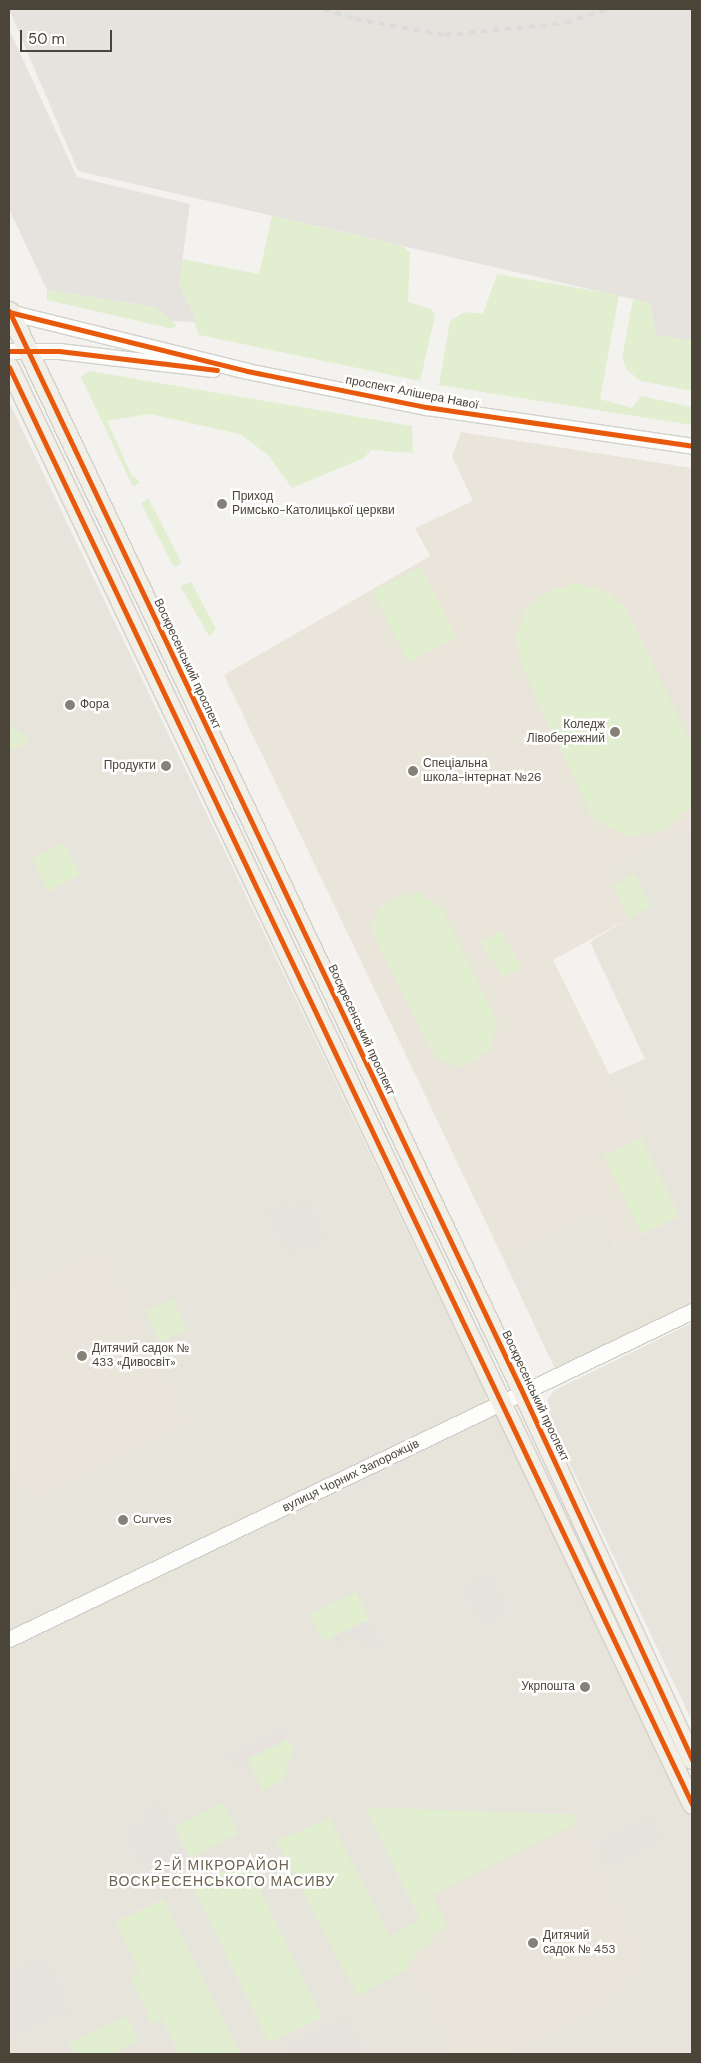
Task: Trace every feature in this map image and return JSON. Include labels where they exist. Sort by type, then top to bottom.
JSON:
[{"type":"main road","name":"Воскресенський проспект","points":[[9,312],[523,1393],[692,1759]]},
{"type":"main road","points":[[9,367],[692,1804]]},
{"type":"street","name":"проспект Алішера Навої","points":[[9,312],[247,371],[426,407],[692,446]]},
{"type":"street","name":"проспект Алішера Навої","points":[[9,351],[28,351],[247,371]]},
{"type":"street","name":"вулиця Чорних Запорожців","points":[[9,1639],[692,1311]]},
{"type":"shaded area","points":[[9,9],[692,9],[692,341],[656,335],[650,303],[78,171]]},
{"type":"shaded area","points":[[9,29],[77,177],[190,204],[179,284],[197,322],[172,321],[156,307],[47,290],[9,209]]},
{"type":"shaded area","points":[[9,402],[486,1395],[485,1405],[9,1635]]},
{"type":"shaded area","points":[[461,432],[692,468],[692,830],[603,866],[630,918],[553,960],[679,1216],[615,1248],[596,1212],[502,1256],[224,675],[430,556],[415,528],[473,501],[452,456]]},
{"type":"shaded area","points":[[692,830],[692,1305],[556,1371],[502,1256],[596,1211],[615,1248],[679,1216],[608,1075],[645,1059],[590,942],[630,918],[603,866]]},
{"type":"shaded area","points":[[305,1205],[322,1238],[288,1252],[270,1211],[284,1206],[287,1213]]},
{"type":"shaded area","name":"Дитячий садок № 433 «Дивосвіт»","points":[[102,1246],[187,1422],[32,1501],[9,1469],[9,1290]]},
{"type":"shaded area","points":[[692,1323],[692,1721],[546,1414],[548,1398],[555,1390]]},
{"type":"shaded area","points":[[502,1403],[692,1804],[692,2054],[9,2054],[9,1639]]},
{"type":"shaded area","points":[[489,1578],[505,1611],[483,1622],[467,1589]]},
{"type":"shaded area","points":[[366,1621],[378,1645],[366,1650],[361,1638],[355,1641],[352,1635],[335,1642],[333,1637]]},
{"type":"shaded area","points":[[283,1729],[288,1739],[235,1766],[230,1756]]},
{"type":"shaded area","points":[[158,1804],[187,1860],[172,1868],[175,1875],[154,1885],[128,1832],[148,1822],[143,1811]]},
{"type":"shaded area","points":[[650,1820],[659,1839],[609,1862],[600,1843]]},
{"type":"shaded area","name":"Дитячий садок № 453","points":[[578,1823],[646,1962],[611,2003],[500,2054],[452,2054],[409,1962],[447,1925],[432,1895]]},
{"type":"shaded area","points":[[31,1963],[46,1966],[66,2009],[9,2036],[9,1973]]},
{"type":"shaded area","points":[[347,2020],[364,2054],[278,2053]]},
{"type":"green space","points":[[272,216],[403,246],[410,253],[408,302],[431,309],[435,316],[420,381],[199,335],[179,284],[182,259],[259,274]]},
{"type":"green space","points":[[497,274],[619,295],[600,399],[632,408],[641,396],[692,407],[692,425],[439,385],[450,321],[464,312],[483,314]]},
{"type":"green space","points":[[47,290],[156,307],[176,325],[173,329],[47,300]]},
{"type":"green space","points":[[633,299],[650,303],[656,335],[692,341],[692,391],[641,381],[627,370],[622,358]]},
{"type":"green space","points":[[89,371],[412,426],[413,453],[371,450],[364,458],[292,488],[268,455],[240,434],[149,414],[107,421],[132,476],[140,482],[133,487],[81,377]]},
{"type":"green space","points":[[149,499],[182,563],[174,567],[141,503]]},
{"type":"green space","points":[[421,567],[457,637],[408,662],[372,592]]},
{"type":"green space","points":[[191,582],[216,629],[209,636],[180,586]]},
{"type":"green space","points":[[575,583],[608,592],[625,608],[692,745],[692,805],[664,831],[628,836],[602,825],[590,813],[521,665],[516,637],[525,611],[545,593]]},
{"type":"green space","points":[[9,724],[31,741],[9,751]]},
{"type":"green space","points":[[64,843],[80,875],[48,891],[32,859]]},
{"type":"green space","points":[[635,874],[651,907],[629,918],[613,885]]},
{"type":"green space","points":[[420,893],[442,908],[498,1023],[489,1051],[462,1067],[444,1062],[433,1052],[375,940],[372,927],[379,909],[395,897]]},
{"type":"green space","points":[[500,931],[522,967],[503,978],[481,942]]},
{"type":"green space","points":[[641,1138],[679,1216],[641,1235],[603,1156]]},
{"type":"green space","points":[[173,1299],[187,1330],[159,1342],[146,1311]]},
{"type":"green space","points":[[356,1592],[369,1620],[323,1642],[310,1614]]},
{"type":"green space","points":[[288,1739],[294,1751],[282,1781],[263,1791],[247,1759]]},
{"type":"green space","points":[[223,1803],[238,1833],[190,1858],[175,1828]]},
{"type":"green space","points":[[365,1807],[574,1815],[578,1823],[432,1895],[447,1925],[409,1961],[411,1966],[358,1996],[276,1841],[329,1818],[390,1936],[420,1920]]},
{"type":"green space","points":[[246,1861],[322,2017],[269,2043],[193,1887]]},
{"type":"green space","points":[[163,1899],[240,2054],[179,2054],[116,1922]]},
{"type":"green space","points":[[139,1972],[161,2020],[152,2024],[130,1976]]},
{"type":"green space","points":[[127,2016],[139,2041],[111,2054],[75,2054],[69,2043]]},
{"type":"railway","points":[[324,9],[355,19],[445,35],[566,23],[607,9]]},
{"type":"cycle path","points":[[9,311],[520,1387],[692,1759]]},
{"type":"cycle path","points":[[9,312],[247,371],[426,407],[692,446]]},
{"type":"cycle path","points":[[9,351],[59,351],[217,370]]},
{"type":"cycle path","points":[[9,367],[692,1804]]},
{"type":"place","name":"Приход Римсько-Католицької церкви","points":[[222,504]]},
{"type":"place","name":"Фора","points":[[70,705]]},
{"type":"place","name":"Коледж Лівобережний","points":[[615,732]]},
{"type":"place","name":"Продукти","points":[[166,766]]},
{"type":"place","name":"Спеціальна школа-інтернат №26","points":[[413,771]]},
{"type":"place","name":"Дитячий садок № 433 «Дивосвіт»","points":[[82,1356]]},
{"type":"place","name":"Curves","points":[[123,1520]]},
{"type":"place","name":"Укрпошта","points":[[585,1687]]},
{"type":"place","name":"Дитячий садок № 453","points":[[533,1943]]},
{"type":"district","name":"2-Й МІКРОРАЙОН ВОСКРЕСЕНСЬКОГО МАСИВУ","points":[[222,1874]]}]
